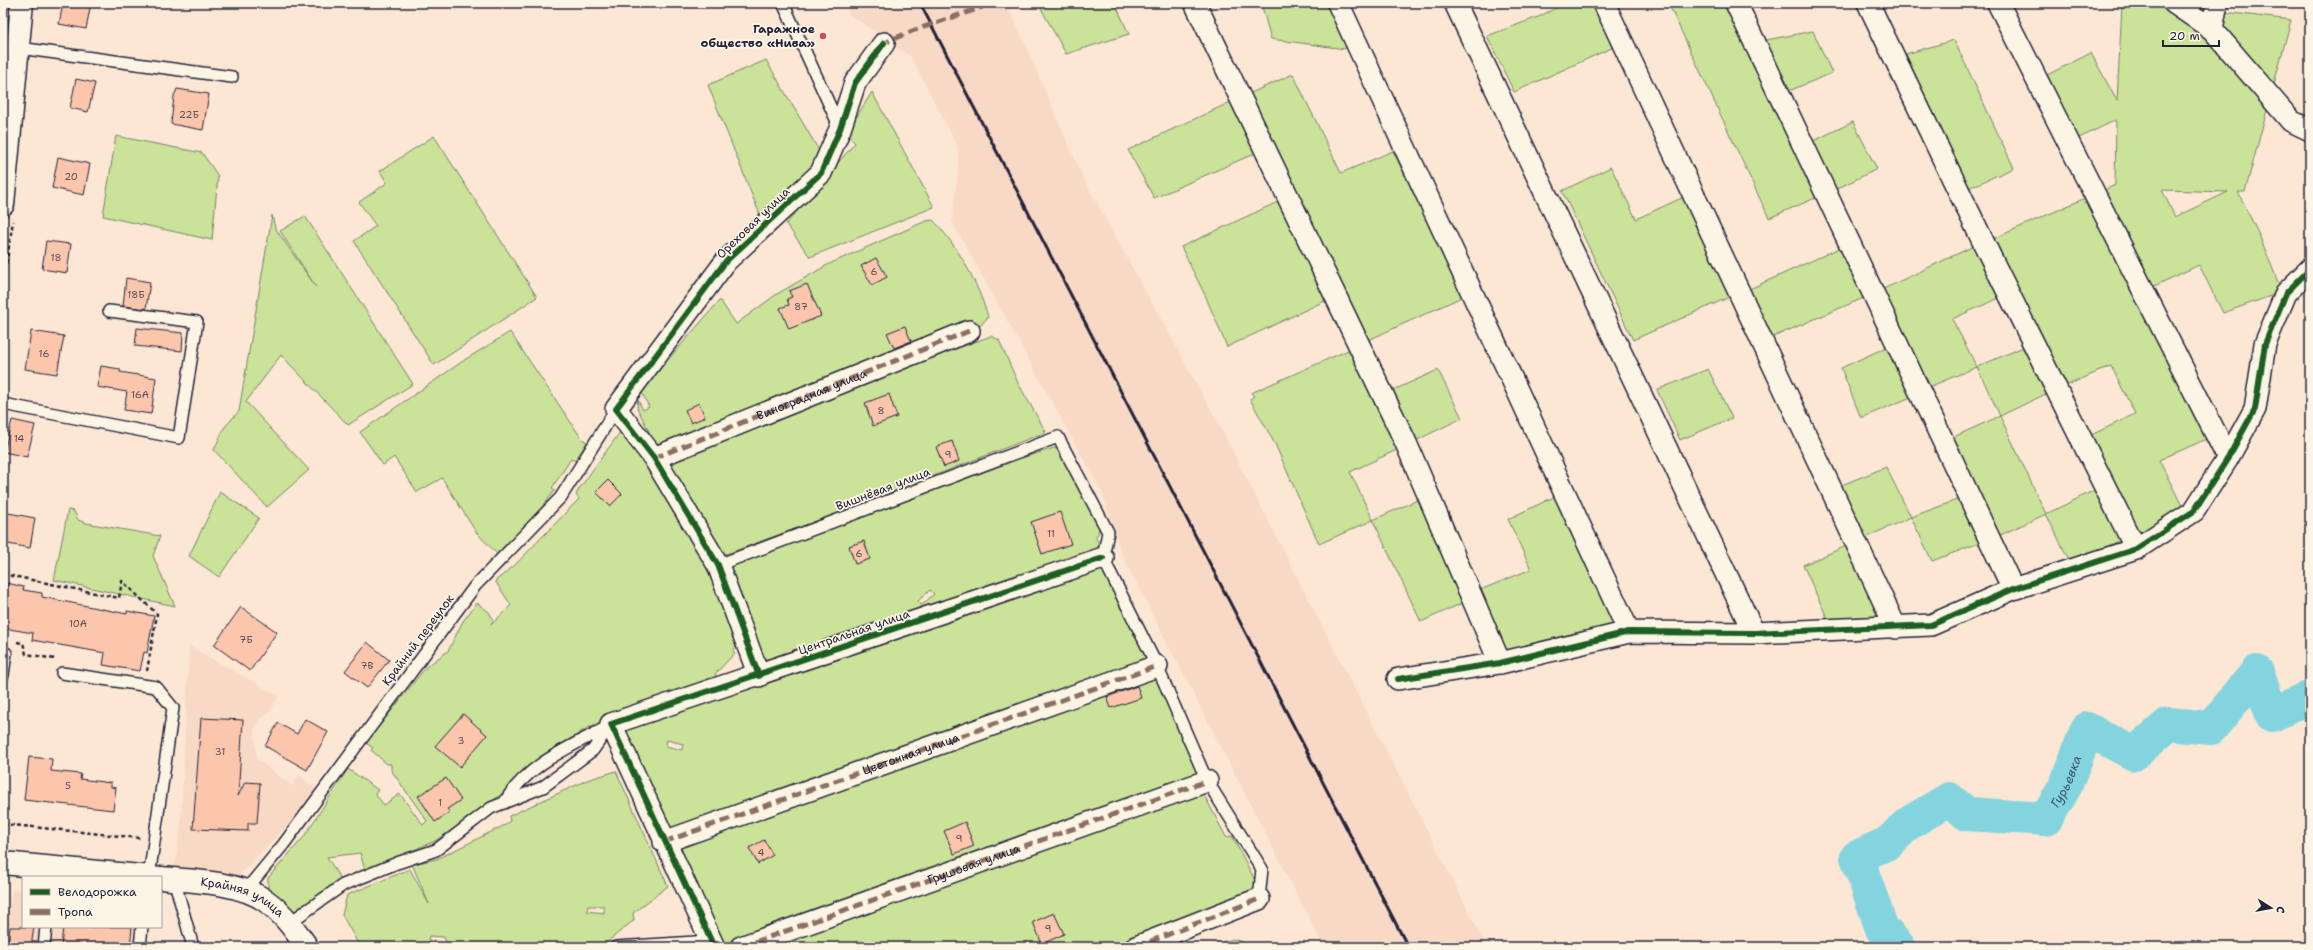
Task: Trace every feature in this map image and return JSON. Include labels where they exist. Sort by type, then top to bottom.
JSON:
[{"type":"main road","points":[[3,204],[19,48],[22,3]]},
{"type":"main road","points":[[3,863],[51,872],[130,876]]},
{"type":"main road","name":"Крайняя улица","points":[[168,879],[245,891],[266,900],[289,923],[307,947]]},
{"type":"street","points":[[1195,3],[1406,443],[1500,663]]},
{"type":"street","points":[[1338,3],[1629,632]]},
{"type":"street","points":[[1455,3],[1754,633]]},
{"type":"street","points":[[1604,3],[1896,628]]},
{"type":"street","points":[[1736,3],[2012,589]]},
{"type":"street","points":[[1868,3],[1992,260],[2136,550]]},
{"type":"street","points":[[1998,3],[2228,458]]},
{"type":"street","points":[[2174,3],[2212,28],[2290,121],[2310,130]]},
{"type":"street","points":[[2212,28],[2217,3]]},
{"type":"street","name":"Ореховая улица","points":[[616,409],[726,261],[821,173],[840,129],[855,83],[884,43]]},
{"type":"street","points":[[1398,679],[1500,663],[1629,632],[1754,633],[1896,628],[1931,625],[2012,589],[2136,550],[2194,511],[2228,458],[2255,409],[2266,344],[2286,293],[2310,269]]},
{"type":"street","name":"Виноградная улица","points":[[654,458],[969,331]]},
{"type":"street","points":[[616,409],[654,458],[718,565],[759,676]]},
{"type":"street","name":"Центральная улица","points":[[612,724],[759,676],[1103,558]]},
{"type":"street","name":"Цветочная улица","points":[[664,842],[1157,666]]},
{"type":"street","points":[[612,724],[664,842],[712,944]]},
{"type":"street","name":"Грушовая улица","points":[[742,947],[1207,781]]},
{"type":"street","points":[[1136,947],[1259,899]]},
{"type":"lane","points":[[783,3],[840,129]]},
{"type":"lane","points":[[19,48],[232,77]]},
{"type":"lane","points":[[3,404],[179,438],[196,322],[109,311]]},
{"type":"lane","name":"Крайний переулок","points":[[245,891],[283,845],[475,586],[561,497],[616,409]]},
{"type":"lane","name":"Вишнёвая улица","points":[[718,565],[1058,437],[1108,532],[1103,558]]},
{"type":"lane","points":[[1103,558],[1157,666],[1207,781],[1262,869],[1259,899]]},
{"type":"lane","points":[[3,653],[6,653],[3,675]]},
{"type":"lane","points":[[62,672],[156,687],[172,708],[150,876]]},
{"type":"lane","points":[[504,803],[513,788],[545,760],[612,724]]},
{"type":"lane","points":[[289,923],[343,885],[397,863],[436,850],[491,808],[543,786],[593,750],[612,724]]},
{"type":"lane","points":[[168,879],[193,947]]},
{"type":"lane","points":[[44,947],[46,928]]},
{"type":"lane","points":[[140,947],[142,928]]},
{"type":"lane","points":[[616,947],[712,944]]},
{"type":"path","points":[[3,574],[119,598],[122,581],[157,614],[146,676]]},
{"type":"path","points":[[10,641],[24,644],[26,654],[63,660]]},
{"type":"path","points":[[3,824],[144,838]]},
{"type":"shaded area","points":[[844,3],[1007,3],[1083,178],[1217,421],[1487,947],[1324,947],[1122,555],[1102,492],[952,221],[958,170],[958,147],[911,57],[850,15]]},
{"type":"shaded area","points":[[189,646],[279,696],[270,711],[259,721],[254,729],[257,759],[292,786],[299,775],[318,791],[293,820],[234,880],[174,872],[181,823]]},
{"type":"shaded area","points":[[12,890],[22,891],[22,928],[40,928],[37,947],[5,947]]},
{"type":"shaded area","points":[[51,928],[142,928],[140,947],[49,947]]},
{"type":"green space","points":[[1038,3],[1115,3],[1129,34],[1066,54]]},
{"type":"green space","points":[[1261,3],[1332,3],[1347,41],[1345,49],[1271,39]]},
{"type":"green space","points":[[1566,3],[1597,3],[1616,46],[1514,92],[1487,36],[1538,17]]},
{"type":"green space","points":[[1668,3],[1730,3],[1820,196],[1769,218]]},
{"type":"green space","points":[[2122,5],[2191,8],[2291,20],[2245,192],[2238,192],[2260,237],[2282,292],[2223,313],[2199,265],[2148,289],[2100,192],[2115,185],[2116,120],[2075,140],[2045,76],[2091,53],[2117,101]],"holes":[[[2162,190],[2228,192],[2175,217]]]},
{"type":"green space","points":[[1813,31],[1832,73],[1784,93],[1761,41]]},
{"type":"green space","points":[[1954,40],[2014,168],[1964,190],[1906,54]]},
{"type":"green space","points":[[766,60],[821,154],[798,186],[762,220],[708,85]]},
{"type":"green space","points":[[1293,74],[1341,173],[1393,151],[1464,296],[1362,343],[1244,96]]},
{"type":"green space","points":[[872,92],[934,207],[810,257],[786,224],[855,143],[848,135],[849,129]]},
{"type":"green space","points":[[1233,101],[1258,152],[1154,198],[1128,150]]},
{"type":"green space","points":[[1853,122],[1877,169],[1830,192],[1807,144]]},
{"type":"green space","points":[[116,136],[202,153],[218,176],[212,240],[103,216]]},
{"type":"green space","points":[[434,136],[537,297],[434,365],[354,241],[376,226],[359,202],[387,183],[380,171]]},
{"type":"green space","points":[[1611,167],[1636,219],[1686,196],[1734,295],[1633,340],[1562,191]]},
{"type":"green space","points":[[2090,196],[2209,438],[2159,460],[2183,508],[2141,539],[2085,438],[2135,414],[2111,366],[2061,388],[1988,241]]},
{"type":"green space","points":[[1282,200],[1329,299],[1227,347],[1205,295],[1181,247]]},
{"type":"green space","points":[[272,215],[275,228],[316,287],[280,231],[305,216],[413,384],[348,425],[281,355],[246,402],[309,470],[267,507],[214,450],[224,428],[239,411]]},
{"type":"green space","points":[[933,220],[959,253],[979,291],[988,317],[980,326],[666,444],[655,443],[637,408],[638,400],[643,410],[649,407],[641,391],[720,300],[736,324],[777,294],[829,264],[926,221]]},
{"type":"green space","points":[[1978,244],[2004,296],[1952,319],[1977,367],[1924,389],[1877,292]]},
{"type":"green space","points":[[1844,246],[1868,296],[1766,340],[1743,292]]},
{"type":"green space","points":[[510,332],[582,439],[587,442],[575,461],[571,459],[552,488],[555,490],[529,524],[498,555],[476,532],[442,478],[417,492],[394,457],[383,465],[360,432],[466,359]]},
{"type":"green space","points":[[991,336],[999,340],[1018,383],[1046,432],[836,514],[726,554],[722,553],[668,462],[817,400]]},
{"type":"green space","points":[[1891,345],[1916,395],[1861,418],[1841,368]]},
{"type":"green space","points":[[2028,345],[2050,392],[2000,416],[1977,367]]},
{"type":"green space","points":[[1353,348],[1401,448],[1350,472],[1373,520],[1319,544],[1275,444],[1250,399],[1254,396],[1251,393]]},
{"type":"green space","points":[[1708,369],[1732,418],[1680,440],[1657,390]]},
{"type":"green space","points":[[1438,370],[1462,418],[1411,443],[1387,393]]},
{"type":"green space","points":[[2000,416],[2046,514],[1996,537],[1949,439]]},
{"type":"green space","points":[[623,428],[676,511],[718,587],[739,641],[733,651],[735,653],[715,674],[717,679],[614,715],[582,731],[472,817],[435,841],[365,870],[360,853],[327,857],[341,880],[294,913],[268,888],[268,878],[303,838],[348,769],[378,790],[375,794],[384,805],[400,794],[423,825],[427,821],[391,770],[391,764],[387,764],[371,750],[373,748],[366,743],[426,667],[448,651],[463,621],[477,603],[489,612],[493,619],[491,625],[511,605],[495,581],[514,566],[579,499],[576,495],[579,489]]},
{"type":"green space","points":[[1054,448],[1059,450],[1099,527],[1098,534],[1095,537],[1098,541],[1098,551],[768,663],[764,661],[765,657],[761,653],[753,632],[755,630],[747,617],[729,571],[730,566],[1009,462]],"holes":[[[930,590],[934,594],[922,605],[918,601]]]},
{"type":"green space","points":[[1886,467],[1911,517],[1862,539],[1837,487]]},
{"type":"green space","points":[[2097,489],[2121,540],[2071,564],[2046,514]]},
{"type":"green space","points":[[220,492],[259,518],[219,577],[189,556]]},
{"type":"green space","points":[[1558,495],[1616,619],[1611,630],[1506,652],[1478,591],[1531,569],[1508,519]]},
{"type":"green space","points":[[1424,497],[1469,600],[1421,622],[1373,520]]},
{"type":"green space","points":[[1965,497],[1985,541],[1932,561],[1911,517]]},
{"type":"green space","points":[[68,510],[74,511],[78,520],[86,523],[160,536],[153,556],[175,606],[54,580]]},
{"type":"green space","points":[[1853,543],[1880,617],[1830,624],[1803,565]]},
{"type":"green space","points":[[1095,565],[1108,576],[1147,655],[1144,664],[669,832],[625,731],[630,727]],"holes":[[[667,740],[683,744],[682,750],[666,746]]]},
{"type":"green space","points":[[1156,678],[1198,767],[1196,776],[722,946],[675,845]]},
{"type":"green space","points":[[616,771],[668,886],[633,913],[634,920],[601,947],[360,947],[342,915],[347,895],[410,869],[429,904],[412,864],[437,859],[505,825],[510,821],[509,816],[587,780]],"holes":[[[588,906],[604,906],[604,913],[587,911]],[[429,936],[444,937],[447,944],[428,943]]]},
{"type":"green space","points":[[1201,789],[1226,837],[1232,836],[1259,888],[1122,947],[756,947]]},
{"type":"green space","points":[[1233,939],[1257,947],[1207,947]]},
{"type":"building","points":[[63,3],[91,3],[86,29],[59,24]]},
{"type":"building","points":[[76,79],[95,83],[88,112],[70,108]]},
{"type":"building","points":[[177,89],[209,94],[203,130],[171,124],[174,96]]},
{"type":"building","points":[[58,157],[90,164],[84,195],[52,188]]},
{"type":"building","points":[[46,241],[71,244],[67,273],[42,269]]},
{"type":"building","points":[[876,258],[887,277],[872,285],[861,266]]},
{"type":"building","points":[[126,278],[150,282],[146,309],[123,306]]},
{"type":"building","points":[[807,284],[821,316],[789,329],[780,308],[789,305],[787,299],[792,297],[789,291]]},
{"type":"building","points":[[905,326],[911,341],[894,348],[887,333]]},
{"type":"building","points":[[137,328],[183,333],[182,351],[135,346]]},
{"type":"building","points":[[31,331],[64,336],[57,374],[25,369]]},
{"type":"building","points":[[101,366],[120,369],[120,372],[156,378],[151,414],[124,410],[127,392],[97,387]]},
{"type":"building","points":[[889,394],[897,417],[873,426],[865,403]]},
{"type":"building","points":[[699,403],[705,417],[691,423],[685,410]]},
{"type":"building","points":[[12,420],[35,425],[27,457],[4,452]]},
{"type":"building","points":[[952,441],[959,461],[944,467],[936,447]]},
{"type":"building","points":[[608,480],[622,494],[610,506],[596,492]]},
{"type":"building","points":[[3,512],[35,518],[30,548],[3,543]]},
{"type":"building","points":[[1060,512],[1071,544],[1042,554],[1031,522]]},
{"type":"building","points":[[864,541],[870,559],[855,564],[849,546]]},
{"type":"building","points":[[7,583],[24,587],[23,590],[42,593],[42,597],[127,614],[127,611],[154,616],[147,653],[144,652],[140,671],[103,665],[105,653],[32,640],[33,633],[3,628],[3,586],[7,587]]},
{"type":"building","points":[[241,607],[277,632],[250,671],[214,645]]},
{"type":"building","points":[[367,642],[389,660],[367,688],[345,671]]},
{"type":"building","points":[[1137,686],[1141,698],[1111,708],[1107,697]]},
{"type":"building","points":[[463,714],[487,735],[460,767],[435,746]]},
{"type":"building","points":[[201,718],[243,720],[238,796],[245,782],[260,783],[257,823],[248,823],[248,831],[193,829]]},
{"type":"building","points":[[305,719],[328,732],[307,770],[265,746],[278,723],[297,734]]},
{"type":"building","points":[[29,757],[52,759],[51,771],[81,774],[80,779],[111,783],[111,787],[116,788],[113,810],[24,800]]},
{"type":"building","points":[[446,778],[461,800],[447,809],[450,812],[435,822],[418,796]]},
{"type":"building","points":[[965,822],[974,846],[954,854],[944,831]]},
{"type":"building","points":[[764,840],[773,855],[758,864],[749,848]]},
{"type":"building","points":[[1054,913],[1064,934],[1042,944],[1033,922]]},
{"type":"building","points":[[10,927],[34,928],[31,947],[8,947]]},
{"type":"building","points":[[63,928],[132,928],[130,947],[61,947]]},
{"type":"waterway","name":"Гурьевка","points":[[1899,947],[1882,929],[1857,857],[1888,843],[1909,823],[1949,799],[1967,814],[2046,819],[2066,785],[2087,729],[2134,754],[2169,724],[2211,728],[2257,672],[2272,715],[2310,697]]},
{"type":"railway","points":[[920,3],[1408,947]]},
{"type":"marked path","points":[[882,46],[884,43],[912,31],[980,8],[986,3]]},
{"type":"marked path","points":[[654,458],[969,331]]},
{"type":"marked path","points":[[664,842],[1157,666]]},
{"type":"marked path","points":[[741,947],[1207,781]]},
{"type":"marked path","points":[[1136,947],[1259,899]]},
{"type":"cycle path","points":[[759,676],[718,565],[654,458],[616,409],[726,261],[821,173],[840,129],[855,83],[884,43]]},
{"type":"cycle path","points":[[1398,679],[1500,663],[1629,632],[1754,633],[1931,625],[2013,589],[2136,549],[2194,511],[2228,458],[2255,409],[2265,344],[2286,293],[2310,269]]},
{"type":"cycle path","points":[[714,947],[611,724],[1103,558]]},
{"type":"place","name":"Гаражное общество «Нива»","points":[[823,36]]}]
